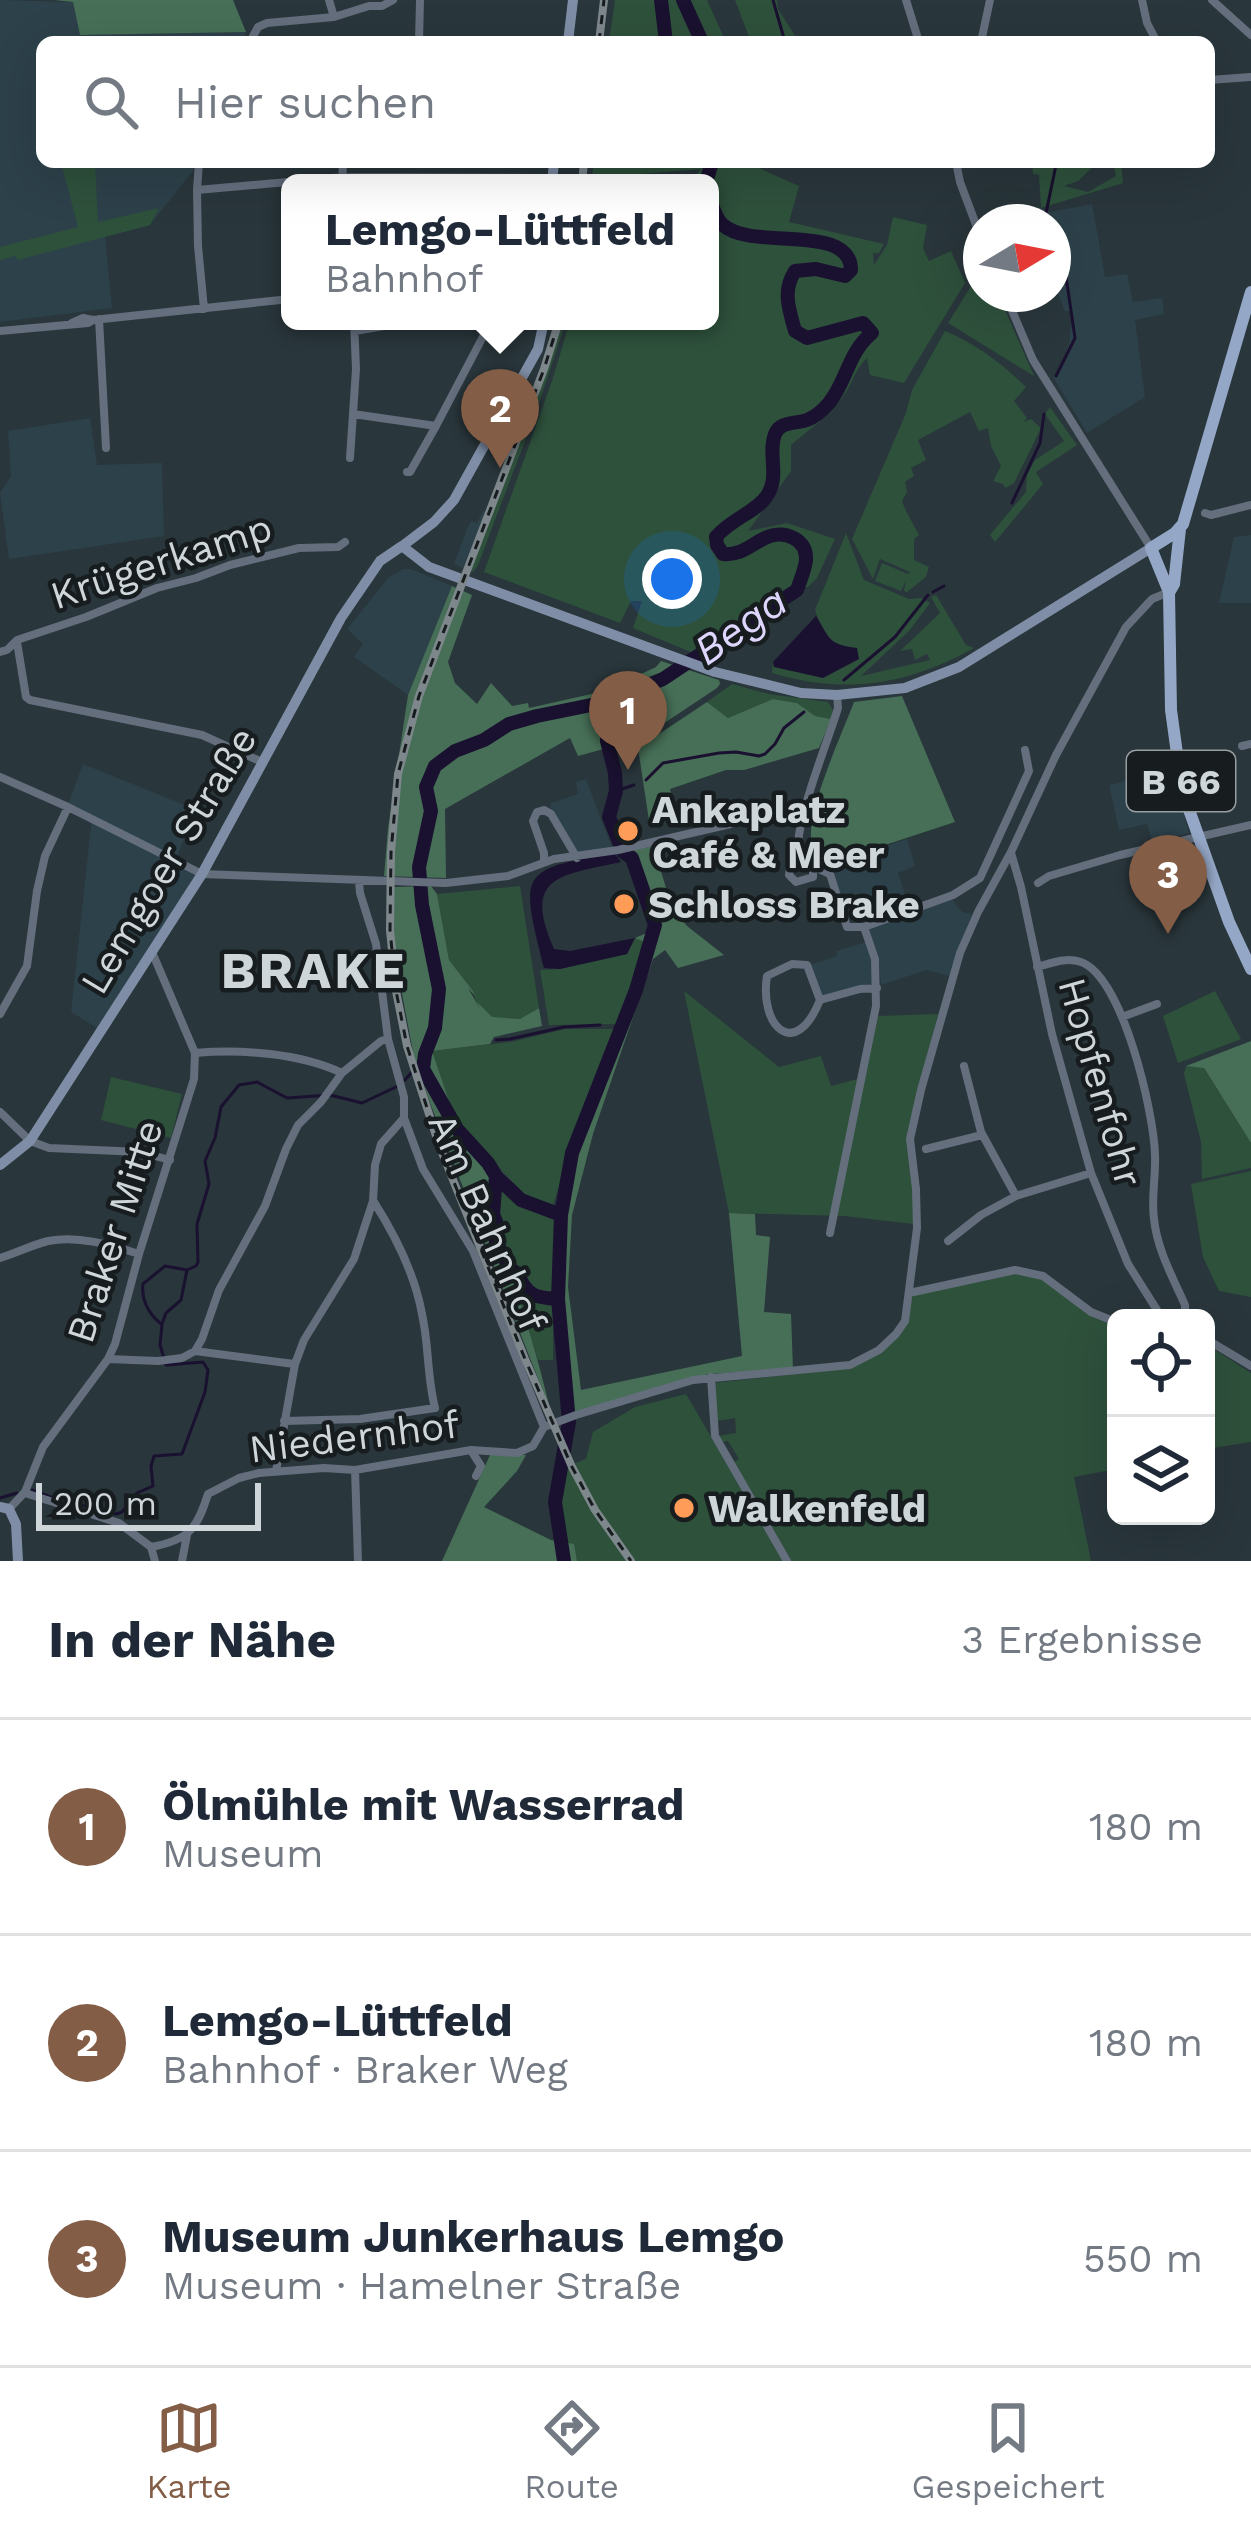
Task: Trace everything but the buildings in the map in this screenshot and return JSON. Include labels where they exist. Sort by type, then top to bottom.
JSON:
[{"type":"main road","points":[[569,36],[573,0]]},
{"type":"main road","name":"B 66","points":[[1169,592],[1180,529],[1251,292]]},
{"type":"main road","name":"Lemgoer Straße","points":[[0,1165],[30,1141],[202,874],[341,618],[371,574],[380,561],[434,522],[454,500],[523,380],[542,330]]},
{"type":"main road","points":[[406,543],[440,569],[716,672],[782,689],[837,695],[905,688],[959,667],[1180,529]]},
{"type":"main road","name":"B 66","points":[[1150,548],[1169,592],[1172,723],[1183,790],[1249,962]]},
{"type":"main road","points":[[4,1508],[16,1524],[18,1561]]},
{"type":"street","points":[[329,0],[334,16]]},
{"type":"street","points":[[253,36],[267,23],[334,16],[393,0]]},
{"type":"street","points":[[419,36],[420,0]]},
{"type":"street","points":[[906,0],[917,36]]},
{"type":"street","points":[[982,36],[990,0]]},
{"type":"street","points":[[1142,0],[1154,36]]},
{"type":"street","points":[[1212,0],[1251,35]]},
{"type":"street","points":[[1215,80],[1251,77]]},
{"type":"street","points":[[199,168],[204,309]]},
{"type":"street","points":[[957,168],[968,204]]},
{"type":"street","points":[[197,187],[281,183]]},
{"type":"street","points":[[0,331],[83,318],[281,300]]},
{"type":"street","points":[[1013,312],[1033,360],[1150,548]]},
{"type":"street","points":[[96,320],[106,448]]},
{"type":"street","points":[[350,458],[354,330]]},
{"type":"street","points":[[407,472],[486,330]]},
{"type":"street","points":[[353,414],[436,426]]},
{"type":"street","points":[[1205,513],[1251,505]]},
{"type":"street","name":"Krügerkamp","points":[[0,652],[17,640],[230,565],[345,542]]},
{"type":"street","name":"Niedernhof","points":[[182,1561],[187,1535],[196,1528],[208,1494],[239,1478],[276,1471],[356,1470],[471,1450],[517,1453],[533,1446],[544,1427],[576,1414],[711,1377],[850,1365],[879,1350],[896,1334],[905,1321],[917,1228],[910,1139],[969,931],[1126,627],[1152,599],[1169,592]]},
{"type":"street","points":[[17,640],[30,700],[202,735],[262,762]]},
{"type":"street","points":[[813,868],[813,877],[796,882],[789,875],[805,807],[838,708],[837,695]]},
{"type":"street","points":[[796,859],[830,874],[848,927],[864,928],[953,895],[980,878],[1029,770],[1025,750]]},
{"type":"street","points":[[0,777],[202,874],[407,883],[508,876],[544,861],[619,850],[805,807]]},
{"type":"street","points":[[0,1015],[27,966],[46,856],[68,807]]},
{"type":"street","points":[[544,861],[533,820],[541,811],[551,814],[576,856]]},
{"type":"street","points":[[1038,883],[1120,855],[1251,825]]},
{"type":"street","name":"Hopfenfohr","points":[[1011,852],[1091,1173],[1128,1264],[1156,1309]]},
{"type":"street","name":"Am Bahnhof","points":[[359,881],[376,944],[404,1118],[423,1169],[473,1251],[544,1427]]},
{"type":"street","points":[[830,1233],[876,1006],[875,959],[864,928]]},
{"type":"street","points":[[152,952],[195,1053],[244,1051],[342,1073]]},
{"type":"street","points":[[1036,967],[1065,959],[1085,963],[1108,988],[1122,1017],[1153,1128],[1156,1233],[1186,1309]]},
{"type":"street","points":[[792,964],[807,964],[820,1000],[811,1024],[798,1033],[788,1033],[772,1022],[764,996],[767,976],[792,964]]},
{"type":"street","points":[[820,1000],[877,988]]},
{"type":"street","points":[[1122,1017],[1156,1004]]},
{"type":"street","points":[[108,1358],[164,1361],[195,1351],[298,1125],[342,1073],[388,1039]]},
{"type":"street","name":"Braker Mitte","points":[[4,1508],[25,1492],[44,1447],[115,1344],[194,1079],[195,1053]]},
{"type":"street","points":[[964,1066],[982,1135],[1016,1196]]},
{"type":"street","points":[[0,1112],[30,1141],[49,1148],[140,1152],[170,1160]]},
{"type":"street","points":[[276,1471],[295,1364],[304,1340],[354,1259],[373,1201],[381,1144],[404,1118]]},
{"type":"street","points":[[926,1149],[982,1135]]},
{"type":"street","points":[[948,1241],[1016,1196],[1091,1173]]},
{"type":"street","points":[[284,1421],[360,1419],[435,1408],[415,1288],[373,1201]]},
{"type":"street","points":[[0,1258],[47,1241],[65,1240],[109,1244],[139,1254]]},
{"type":"street","points":[[909,1293],[1015,1270],[1043,1276],[1107,1318]]},
{"type":"street","points":[[1215,1344],[1251,1366]]},
{"type":"street","points":[[195,1351],[295,1364]]},
{"type":"street","points":[[711,1377],[716,1436],[788,1561]]},
{"type":"street","points":[[471,1450],[481,1466],[476,1476]]},
{"type":"street","points":[[356,1470],[358,1561]]},
{"type":"street","points":[[25,1492],[119,1523],[152,1547],[155,1561]]},
{"type":"street","points":[[152,1547],[187,1535]]},
{"type":"shaded area","points":[[0,0],[73,2],[80,35],[246,32],[244,36],[36,36],[36,168],[194,168],[150,225],[105,237],[112,308],[0,322]]},
{"type":"shaded area","points":[[1092,204],[1105,277],[1127,274],[1133,302],[1162,298],[1164,314],[1135,320],[1145,397],[1087,433],[1053,377],[1069,344],[1072,319],[1071,208]]},
{"type":"shaded area","points":[[554,330],[559,330],[469,571],[454,564],[471,521],[477,523],[483,511],[487,512]]},
{"type":"shaded area","points":[[90,418],[97,465],[162,463],[164,536],[9,559],[0,493],[11,476],[8,431]]},
{"type":"shaded area","points":[[1251,535],[1251,603],[1219,603],[1234,537]]},
{"type":"shaded area","points":[[403,569],[452,586],[408,695],[354,657],[363,644],[347,629],[389,577]]},
{"type":"shaded area","points":[[816,616],[835,642],[857,648],[859,659],[823,678],[774,667],[773,662]]},
{"type":"shaded area","points":[[83,764],[197,810],[177,856],[200,869],[97,1028],[71,1012],[92,816],[68,804]]},
{"type":"shaded area","points":[[1172,769],[1189,833],[1153,844],[1147,824],[1119,830],[1109,785]]},
{"type":"shaded area","points":[[586,779],[612,848],[577,852],[550,809],[551,803],[578,794],[576,782]]},
{"type":"shaded area","points":[[907,839],[915,866],[898,873],[917,910],[951,898],[962,912],[972,914],[949,976],[927,970],[881,985],[879,958],[866,924],[848,918],[831,864]]},
{"type":"shaded area","points":[[615,854],[621,862],[553,883],[542,906],[554,949],[570,951],[635,938],[627,954],[560,969],[544,968],[531,913],[534,881],[559,865]]},
{"type":"shaded area","points":[[866,942],[874,984],[821,997],[809,965]]},
{"type":"green space","points":[[54,0],[233,0],[246,32],[80,35],[73,2]]},
{"type":"green space","points":[[615,0],[707,0],[723,36],[610,36]]},
{"type":"green space","points":[[735,0],[777,0],[795,36],[749,36]]},
{"type":"green space","points":[[63,168],[95,168],[98,222],[159,208],[150,225],[18,260],[15,256],[0,260],[0,247],[78,227]]},
{"type":"green space","points":[[593,168],[759,168],[799,186],[789,222],[884,244],[879,253],[873,253],[874,265],[887,245],[893,217],[927,225],[923,248],[929,261],[951,251],[963,278],[963,286],[904,383],[870,375],[867,358],[836,406],[791,445],[791,471],[748,531],[787,523],[835,539],[817,578],[808,587],[794,586],[693,653],[633,628],[642,601],[631,601],[620,623],[484,572],[567,330],[719,330],[719,174],[697,174],[701,169],[592,174]]},
{"type":"green space","points":[[1032,168],[1092,168],[1064,186],[1088,192],[1116,176],[1114,168],[1122,168],[1123,183],[1054,204],[1041,204],[1039,175],[1033,174]]},
{"type":"green space","points":[[963,299],[963,312],[1006,312],[1034,376],[948,323]]},
{"type":"green space","points":[[559,330],[563,330],[478,565],[469,571]]},
{"type":"green space","points":[[945,331],[988,355],[1026,387],[1014,401],[1027,418],[1024,422],[1031,419],[1041,428],[1014,483],[1005,488],[993,481],[1001,466],[988,428],[979,431],[970,412],[918,440],[926,460],[911,468],[914,476],[905,482],[902,501],[919,535],[914,539],[914,560],[929,567],[926,577],[907,592],[906,580],[901,591],[875,581],[882,563],[910,572],[880,559],[873,579],[852,539],[912,390]]},
{"type":"green space","points":[[1050,407],[1077,445],[1036,472],[1043,484],[995,542],[990,535],[1026,492],[1027,475],[1035,460],[1064,441],[1045,414]]},
{"type":"green space","points":[[846,533],[864,580],[930,603],[909,631],[861,676],[930,660],[927,654],[915,660],[912,649],[900,651],[940,613],[931,597],[936,595],[966,645],[974,648],[925,671],[876,683],[825,684],[772,673],[773,662],[774,667],[837,646],[824,634],[815,610]]},
{"type":"green space","points":[[452,586],[472,595],[448,662],[455,683],[477,704],[491,683],[512,706],[528,703],[529,708],[605,691],[661,661],[720,684],[642,738],[638,715],[609,719],[611,747],[578,756],[570,738],[445,809],[446,878],[384,876],[408,695]]},
{"type":"green space","points":[[732,684],[828,702],[831,719],[815,716],[797,703],[773,699],[728,718],[707,702]]},
{"type":"green space","points":[[902,696],[955,822],[821,866],[811,839],[815,808],[854,702]]},
{"type":"green space","points":[[773,699],[797,703],[815,716],[831,719],[819,748],[670,789],[677,817],[650,827],[638,748],[707,702],[728,718]]},
{"type":"green space","points":[[653,846],[672,907],[687,926],[724,955],[678,968],[665,950],[653,959],[593,1134],[572,1215],[568,1287],[581,1390],[742,1356],[729,1213],[755,1214],[756,1235],[770,1237],[764,1312],[791,1314],[793,1369],[709,1374],[565,1415],[558,1297],[564,1214],[574,1154],[638,990],[650,944],[635,938],[661,927],[634,850]]},
{"type":"green space","points":[[431,886],[437,894],[449,960],[473,991],[475,996],[468,988],[480,1009],[477,1002],[492,1017],[520,1019],[539,1008],[542,1026],[494,1037],[490,1044],[432,1051],[459,1130],[511,1180],[503,1192],[478,1185],[518,1296],[550,1409],[413,1052],[394,951],[394,887]]},
{"type":"green space","points":[[520,886],[539,1008],[520,1019],[480,1018],[473,991],[449,960],[437,894]]},
{"type":"green space","points":[[635,938],[646,942],[620,1024],[549,1025],[540,970],[627,954]]},
{"type":"green space","points":[[684,991],[779,1067],[821,1056],[831,1086],[865,1077],[877,1016],[938,1014],[907,1139],[914,1224],[844,1216],[729,1213]]},
{"type":"green space","points":[[1215,991],[1241,1039],[1178,1063],[1163,1016]]},
{"type":"green space","points":[[565,1029],[617,1029],[552,1209],[507,1186],[511,1179],[459,1130],[432,1051],[511,1042]]},
{"type":"green space","points":[[1251,1041],[1251,1143],[1204,1068],[1186,1066]]},
{"type":"green space","points":[[1186,1066],[1203,1067],[1251,1143],[1251,1168],[1202,1179],[1201,1142]]},
{"type":"green space","points":[[111,1077],[182,1094],[171,1138],[101,1120]]},
{"type":"green space","points":[[1251,1171],[1251,1297],[1219,1291],[1203,1257],[1191,1184]]},
{"type":"green space","points":[[477,1184],[558,1218],[553,1360],[538,1360],[507,1259]]},
{"type":"green space","points":[[1016,1272],[1042,1278],[1086,1313],[1107,1323],[1107,1471],[1074,1477],[1091,1561],[577,1561],[573,1544],[558,1543],[562,1468],[586,1459],[593,1432],[635,1407],[686,1394],[782,1558],[790,1558],[734,1462],[739,1459],[728,1441],[718,1436],[736,1433],[735,1418],[717,1421],[714,1383],[850,1368],[904,1326],[913,1295]]},
{"type":"green space","points":[[1215,1350],[1251,1373],[1251,1442],[1215,1448]]},
{"type":"green space","points":[[490,1455],[526,1455],[484,1507],[551,1540],[574,1544],[577,1561],[442,1561]]},
{"type":"waterway","name":"Bega","points":[[661,0],[665,36]]},
{"type":"waterway","name":"Bega","points":[[683,0],[699,36]]},
{"type":"waterway","points":[[773,0],[783,36]]},
{"type":"waterway","name":"Bega","points":[[709,174],[710,168]]},
{"type":"waterway","points":[[1048,204],[1055,168]]},
{"type":"waterway","name":"Bega","points":[[564,1561],[555,1502],[569,1422],[558,1299],[561,1215],[572,1153],[636,990],[655,925],[632,858],[623,852],[609,817],[616,791],[606,702],[663,679],[797,590],[806,560],[795,539],[770,536],[742,551],[723,554],[716,537],[762,502],[770,489],[777,430],[810,419],[824,408],[872,333],[863,323],[807,338],[795,331],[789,308],[791,278],[795,271],[816,269],[845,276],[851,270],[847,255],[835,246],[737,232],[719,220]]},
{"type":"waterway","points":[[1056,376],[1075,338],[1071,311]]},
{"type":"waterway","points":[[1012,503],[1040,443],[1044,414]]},
{"type":"waterway","points":[[933,592],[944,586]]},
{"type":"waterway","points":[[844,680],[895,637],[928,595]]},
{"type":"waterway","name":"Bega","points":[[558,1299],[533,1294],[507,1267],[495,1237],[496,1176],[457,1129],[423,1069],[435,1028],[439,989],[419,867],[431,811],[426,787],[435,766],[509,724],[606,702]]},
{"type":"waterway","points":[[646,780],[663,763],[719,753],[765,754],[784,728],[804,712]]},
{"type":"waterway","points":[[616,791],[634,785]]},
{"type":"waterway","points":[[496,1040],[600,1025]]},
{"type":"waterway","points":[[405,1080],[423,1069]]},
{"type":"waterway","points":[[68,1502],[122,1512],[137,1493],[153,1486],[154,1456],[182,1454],[205,1392],[208,1370],[203,1362],[166,1365],[160,1345],[162,1324],[166,1313],[181,1300],[187,1270],[198,1262],[197,1224],[209,1184],[205,1161],[221,1107],[239,1085],[257,1082],[287,1098],[330,1095],[362,1103],[398,1086]]},
{"type":"waterway","name":"Bega","points":[[496,1176],[521,1200],[561,1215]]},
{"type":"waterway","points":[[160,1323],[146,1305],[143,1284],[165,1266],[187,1270]]},
{"type":"waterway","points":[[32,1490],[53,1498]]},
{"type":"waterway","points":[[0,1498],[17,1493]]},
{"type":"railway","points":[[600,36],[604,0]]},
{"type":"railway","points":[[583,168],[583,174]]},
{"type":"railway","points":[[556,330],[419,696],[398,774],[390,930],[407,1046],[439,1145],[572,1467],[631,1561]]},
{"type":"place","name":"Lemgo-Lüttfeld","points":[[500,468]]},
{"type":"place","name":"Ölmühle mit Wasserrad","points":[[628,770]]},
{"type":"place","name":"Ankaplatz Café & Meer","points":[[628,831]]},
{"type":"place","name":"Schloss Brake","points":[[624,904]]},
{"type":"place","name":"Museum Junkerhaus Lemgo","points":[[1168,934]]},
{"type":"place","name":"Walkenfeld","points":[[684,1508]]},
{"type":"district","name":"BRAKE","points":[[314,970]]}]
